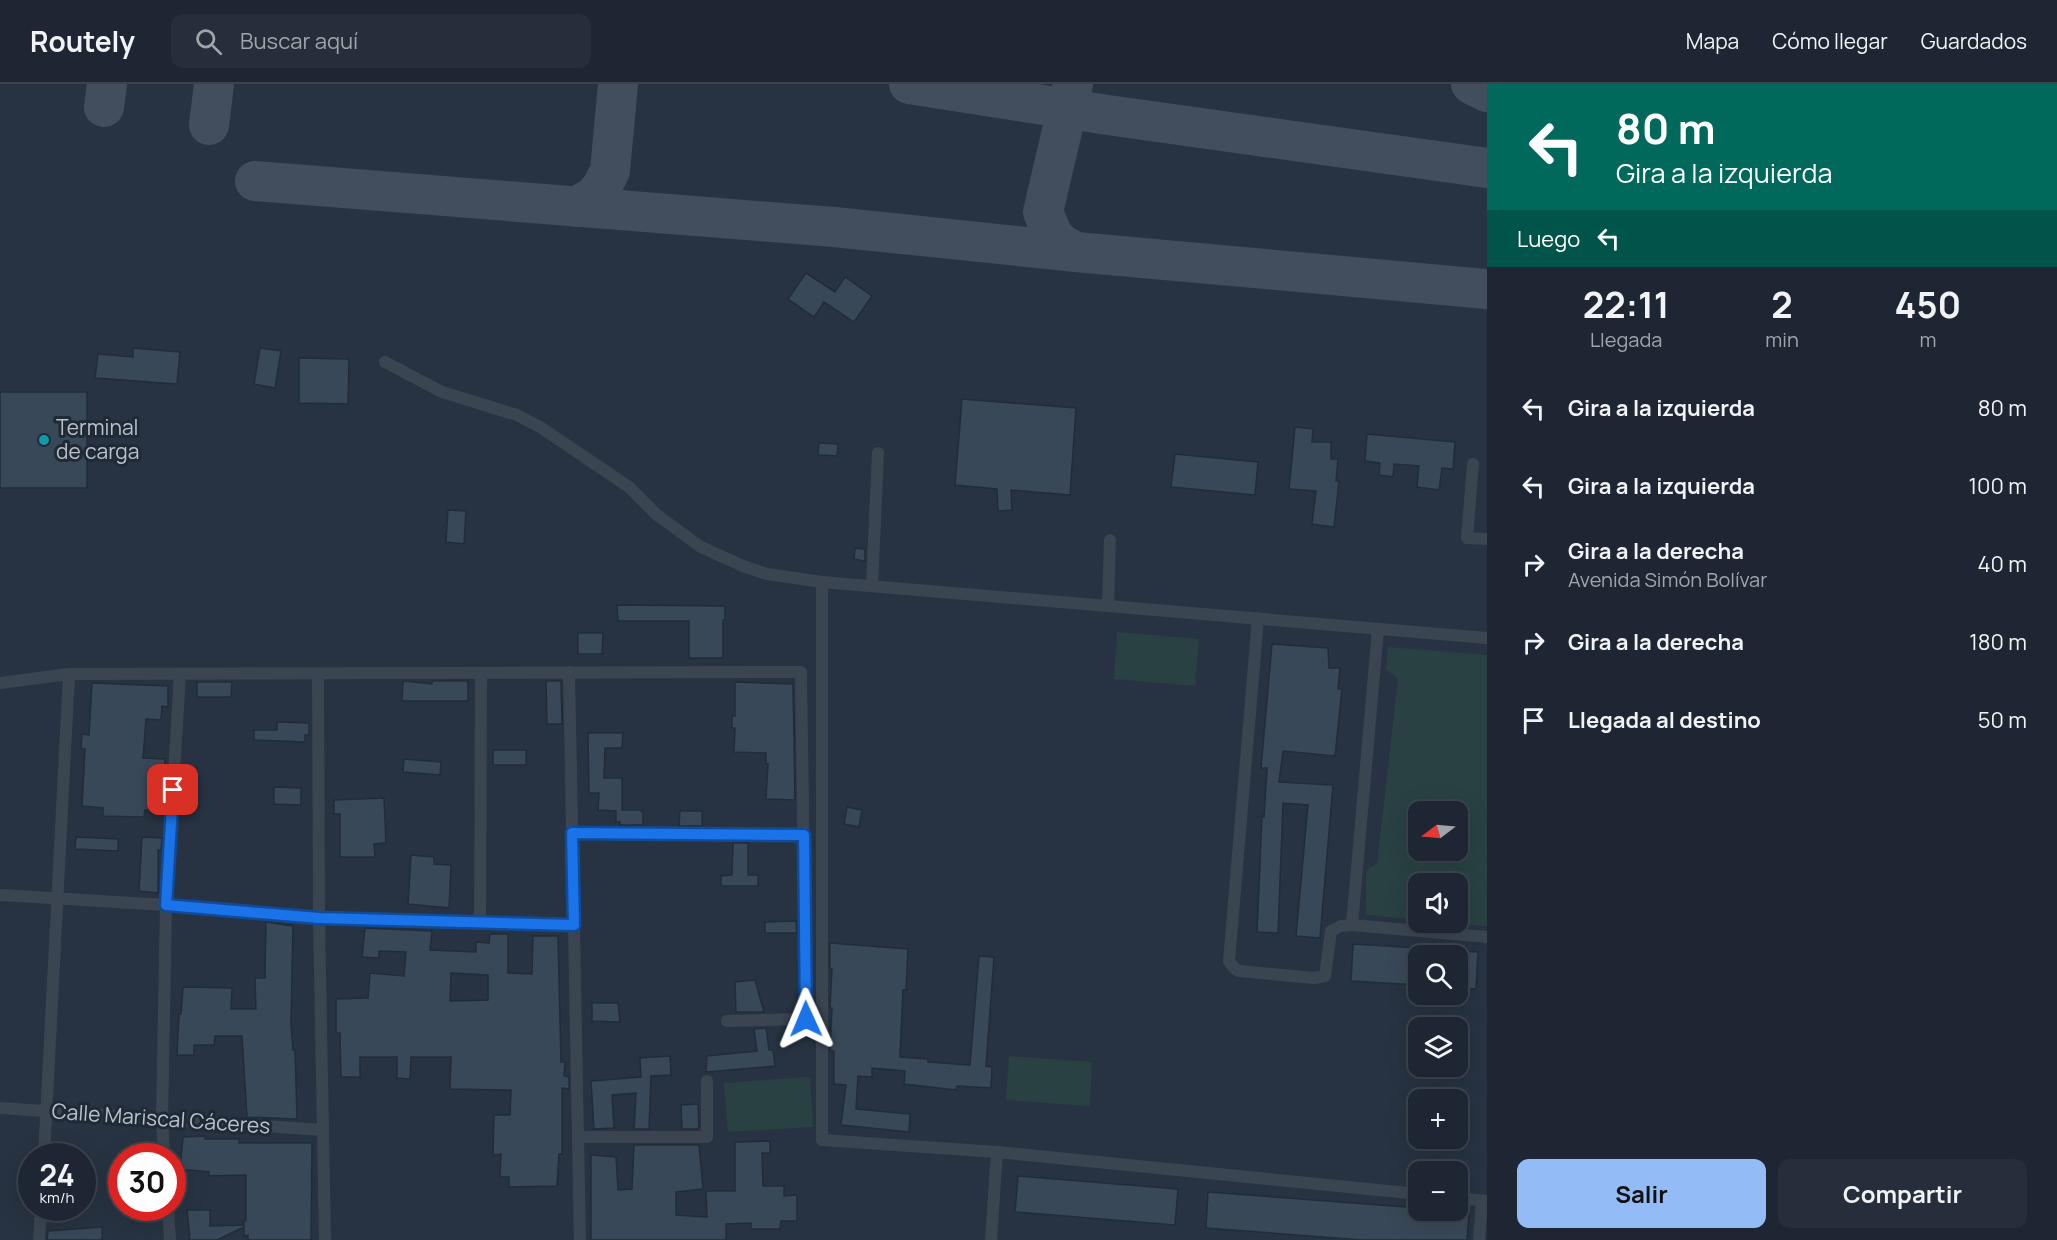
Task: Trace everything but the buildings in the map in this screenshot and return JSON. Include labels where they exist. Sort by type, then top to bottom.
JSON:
[{"type":"street","points":[[385,362],[415,380],[442,392],[517,415],[540,427],[629,488],[657,515],[708,550],[767,574],[822,582],[1487,638]]},
{"type":"street","points":[[872,586],[878,453]]},
{"type":"street","points":[[1473,464],[1467,538],[1487,539]]},
{"type":"street","points":[[1108,605],[1110,540]]},
{"type":"street","points":[[822,582],[822,1140],[997,1152],[1408,1193]]},
{"type":"street","points":[[1258,618],[1229,961],[1239,971],[1314,978],[1325,976],[1332,931],[1341,926],[1352,925],[1487,937]]},
{"type":"street","points":[[1352,925],[1378,628]]},
{"type":"street","points":[[569,672],[580,1240]]},
{"type":"street","points":[[0,683],[69,674],[801,672],[806,1019],[727,1021]]},
{"type":"street","points":[[480,924],[481,673]]},
{"type":"street","points":[[45,1143],[69,674]]},
{"type":"street","points":[[163,1143],[166,905],[180,674]]},
{"type":"street","points":[[318,675],[319,918],[325,1240]]},
{"type":"street","points":[[572,833],[804,835]]},
{"type":"street","points":[[0,895],[166,905],[319,918],[574,925]]},
{"type":"street","points":[[578,1137],[707,1137],[707,1081]]},
{"type":"street","name":"Calle Mariscal Cáceres","points":[[0,1108],[323,1130]]},
{"type":"street","points":[[991,1240],[997,1152]]},
{"type":"street","points":[[1468,1199],[1484,1201],[1479,1240]]},
{"type":"street","points":[[39,1240],[40,1221]]},
{"type":"street","points":[[169,1221],[170,1240]]},
{"type":"green space","points":[[1117,632],[1199,639],[1195,686],[1114,679]]},
{"type":"green space","points":[[1388,647],[1487,655],[1487,926],[1468,925],[1468,873],[1408,873],[1408,919],[1366,915],[1366,871],[1377,863],[1398,679],[1386,669]]},
{"type":"green space","points":[[1009,1056],[1092,1062],[1090,1106],[1006,1100]]},
{"type":"green space","points":[[810,1077],[813,1127],[728,1132],[724,1083]]},
{"type":"taxiway","points":[[104,107],[107,84]]},
{"type":"taxiway","points":[[209,125],[214,84]]},
{"type":"taxiway","points":[[576,207],[593,197],[610,171],[618,84]]},
{"type":"taxiway","points":[[909,84],[1108,115],[1487,168]]},
{"type":"taxiway","points":[[1073,84],[1043,212],[1053,236],[1076,252]]},
{"type":"taxiway","points":[[1471,84],[1487,92]]},
{"type":"taxiway","points":[[255,181],[834,227],[1076,252],[1487,289]]},
{"type":"place","name":"Terminal de carga","points":[[44,440]]},
{"type":"route","points":[[173,790],[166,905],[319,918],[574,925],[572,833],[804,835],[806,1019]]}]
